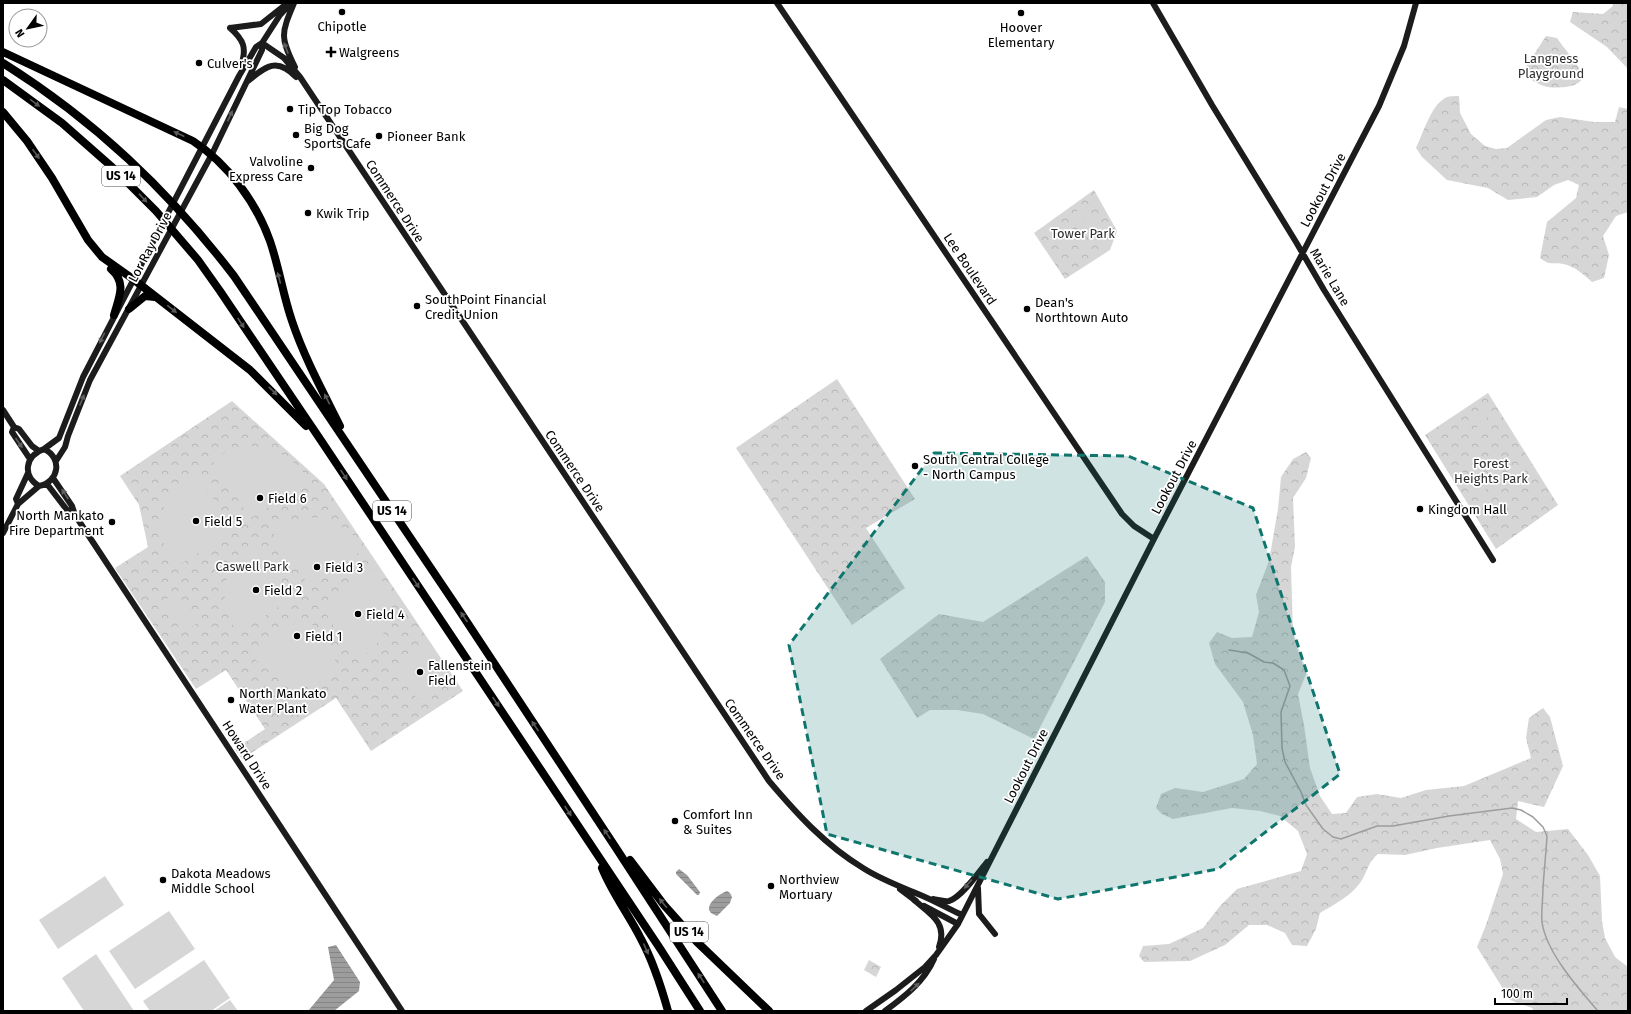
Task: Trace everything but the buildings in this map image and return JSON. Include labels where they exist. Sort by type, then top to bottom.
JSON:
[{"type":"highway","points":[[3,52],[202,146],[212,154],[240,186],[254,208],[270,241],[292,321],[304,354],[357,459]]},
{"type":"highway","name":"US 14","points":[[3,63],[71,110],[123,152],[194,226],[230,271],[254,304],[616,848],[722,1011]]},
{"type":"highway","name":"US 14","points":[[3,80],[86,142],[136,190],[173,231],[220,291],[700,1011]]},
{"type":"highway","points":[[3,112],[27,141],[52,178],[101,259],[116,273],[120,280],[121,292],[114,315]]},
{"type":"highway","points":[[93,247],[107,261],[141,285],[250,370],[322,442]]},
{"type":"highway","points":[[129,309],[145,296],[156,297]]},
{"type":"highway","name":"US 14","points":[[616,848],[631,861],[664,905],[697,942],[769,1011]]},
{"type":"highway","points":[[596,853],[607,882],[641,939],[668,1011]]},
{"type":"street","name":"Lor Ray Drive","points":[[41,450],[59,438],[83,377],[239,76],[256,47],[262,43],[289,3]]},
{"type":"street","points":[[239,76],[245,56],[245,50],[240,37],[230,28],[261,24],[289,3]]},
{"type":"street","points":[[294,3],[286,22],[284,42],[303,83]]},
{"type":"street","name":"Lee Boulevard","points":[[777,3],[1118,509],[1128,521],[1154,539]]},
{"type":"street","name":"Marie Lane","points":[[1153,3],[1212,105],[1303,252],[1324,290],[1493,560]]},
{"type":"street","name":"Lookout Drive","points":[[866,1011],[925,967],[936,955],[958,924],[1154,539],[1382,100],[1404,46],[1416,3]]},
{"type":"street","name":"Lor Ray Drive","points":[[56,461],[65,447],[74,419],[90,380],[212,154],[262,50],[262,43]]},
{"type":"street","name":"Commerce Drive","points":[[262,43],[284,58],[307,88],[769,781],[796,813],[818,834],[862,868],[958,924]]},
{"type":"street","points":[[245,83],[266,67],[271,65],[279,66],[291,72],[307,88]]},
{"type":"street","points":[[3,410],[14,427],[19,429],[32,446],[50,452],[56,461],[53,478],[47,484],[39,486],[18,504],[3,533]]},
{"type":"street","points":[[67,416],[74,419]]},
{"type":"street","points":[[14,427],[12,432],[30,459],[28,473],[16,499],[18,504]]},
{"type":"street","points":[[30,459],[41,450]]},
{"type":"street","points":[[28,473],[31,482],[39,486]]},
{"type":"street","name":"Howard Drive","points":[[53,478],[72,506],[73,511],[402,1011]]},
{"type":"street","name":"Howard Drive","points":[[47,484],[67,510],[73,511]]},
{"type":"street","points":[[918,894],[941,901],[954,899],[964,890],[993,855]]},
{"type":"street","points":[[978,885],[979,914],[995,934]]},
{"type":"street","name":"Commerce Drive","points":[[895,886],[918,894],[962,916]]},
{"type":"street","points":[[913,899],[935,918],[942,930],[942,939],[936,955]]},
{"type":"street","name":"Lookout Drive","points":[[885,1011],[906,995],[922,980],[929,971],[936,955]]},
{"type":"highlighted area","points":[[934,453],[1128,456],[1253,508],[1340,774],[1218,869],[1058,899],[827,834],[789,645]]},
{"type":"green space","points":[[1612,3],[1628,3],[1628,69],[1607,47],[1570,22],[1573,12],[1603,14],[1613,6]]},
{"type":"green space","name":"Langness Playground","points":[[1546,36],[1557,38],[1575,61],[1582,74],[1582,79],[1579,83],[1568,87],[1554,88],[1539,84],[1525,76],[1524,70]]},
{"type":"green space","points":[[1459,96],[1460,113],[1471,134],[1485,146],[1496,149],[1507,148],[1546,120],[1560,117],[1594,122],[1615,122],[1619,107],[1628,109],[1628,212],[1616,216],[1603,236],[1609,255],[1604,278],[1592,282],[1579,271],[1567,265],[1549,263],[1540,258],[1547,222],[1576,198],[1579,185],[1568,180],[1554,185],[1537,197],[1508,200],[1488,188],[1447,180],[1422,157],[1416,148],[1428,120],[1436,106],[1447,97]]},
{"type":"green space","name":"Tower Park","points":[[1094,190],[1117,231],[1110,250],[1065,279],[1034,233]]},
{"type":"green space","points":[[1086,205],[1090,212],[1076,221],[1072,214]]},
{"type":"green space","points":[[1092,214],[1096,221],[1082,230],[1077,223]]},
{"type":"green space","points":[[837,379],[915,499],[866,528],[905,588],[852,625],[736,448]]},
{"type":"green space","name":"Forest Heights Park","points":[[1488,393],[1558,505],[1496,549],[1425,435]]},
{"type":"green space","name":"Caswell Park","points":[[232,401],[324,484],[463,691],[371,751],[336,698],[242,759],[235,749],[265,729],[226,670],[196,689],[115,568],[148,547],[139,505],[120,476]]},
{"type":"green space","points":[[1483,410],[1488,417],[1473,426],[1469,420]]},
{"type":"green space","points":[[1489,419],[1493,426],[1479,435],[1475,428]]},
{"type":"green space","name":"Field 6","points":[[254,446],[280,453],[292,461],[310,480],[253,517],[249,516],[212,460],[232,450]]},
{"type":"green space","points":[[1306,452],[1311,458],[1306,478],[1293,498],[1295,547],[1291,567],[1293,634],[1306,674],[1298,694],[1310,768],[1320,796],[1332,814],[1346,813],[1357,797],[1377,794],[1401,798],[1426,790],[1464,786],[1531,758],[1526,738],[1529,718],[1543,708],[1550,717],[1563,766],[1544,807],[1518,801],[1516,819],[1536,832],[1568,829],[1588,855],[1600,876],[1602,921],[1605,938],[1615,957],[1628,967],[1628,1011],[1534,1011],[1532,1008],[1510,1000],[1477,947],[1503,874],[1500,859],[1490,840],[1437,848],[1405,855],[1378,854],[1368,866],[1362,880],[1354,890],[1343,899],[1320,913],[1316,929],[1307,946],[1292,945],[1285,933],[1267,925],[1249,925],[1225,945],[1190,961],[1144,962],[1139,956],[1143,946],[1169,944],[1203,928],[1220,906],[1237,889],[1301,871],[1307,854],[1298,831],[1280,816],[1260,811],[1232,808],[1173,819],[1162,814],[1156,808],[1161,794],[1175,788],[1203,792],[1244,779],[1257,764],[1253,735],[1243,702],[1215,664],[1209,643],[1217,632],[1232,638],[1252,637],[1259,612],[1256,595],[1269,561],[1278,509],[1281,477],[1293,459]]},
{"type":"green space","name":"Field 5","points":[[195,471],[232,527],[232,531],[176,567],[164,545],[162,526],[163,511],[169,493]]},
{"type":"green space","points":[[1475,474],[1485,477],[1488,483],[1485,491],[1477,497],[1472,496],[1462,483],[1464,479],[1468,479]]},
{"type":"green space","name":"Field 3","points":[[319,517],[345,529],[360,542],[364,549],[312,584],[308,584],[272,531],[294,521]]},
{"type":"green space","name":"Field 2","points":[[255,543],[291,595],[290,599],[238,634],[227,609],[225,596],[226,584],[229,573],[235,562]]},
{"type":"green space","points":[[1087,556],[1105,582],[1105,602],[1034,739],[983,714],[957,710],[930,710],[917,718],[880,659],[939,614],[983,622]]},
{"type":"green space","name":"Field 4","points":[[377,568],[390,598],[389,619],[382,637],[371,651],[357,660],[322,608],[324,602]]},
{"type":"green space","points":[[177,592],[197,623],[183,633],[162,602]]},
{"type":"green space","name":"Field 1","points":[[302,618],[308,618],[342,671],[327,679],[304,684],[284,679],[274,674],[257,662],[250,654]]},
{"type":"green space","name":"Fallenstein Field","points":[[427,647],[439,667],[441,676],[435,687],[417,699],[397,667]]},
{"type":"green space","points":[[105,876],[124,905],[58,949],[39,920]]},
{"type":"green space","points":[[169,911],[195,949],[135,989],[109,951]]},
{"type":"green space","points":[[96,954],[134,1011],[84,1011],[62,978]]},
{"type":"green space","points":[[204,960],[230,998],[211,1011],[150,1011],[143,1001]]},
{"type":"green space","points":[[869,960],[881,967],[876,977],[864,970]]},
{"type":"green space","points":[[230,1000],[238,1011],[214,1011]]},
{"type":"shaded area","points":[[679,869],[687,875],[700,892],[699,895],[697,895],[676,874]]},
{"type":"shaded area","points":[[727,891],[732,897],[730,903],[717,916],[711,913],[709,907],[712,901]]},
{"type":"shaded area","points":[[336,945],[360,982],[359,991],[334,1011],[308,1011],[334,980],[328,947]]},
{"type":"waterway","points":[[1229,650],[1248,653],[1264,662],[1273,663],[1284,670],[1290,686],[1281,712],[1282,748],[1285,762],[1301,792],[1306,805],[1323,829],[1333,837],[1341,839],[1377,826],[1393,826],[1449,816],[1512,808],[1521,810],[1533,817],[1543,827],[1547,836],[1542,914],[1542,922],[1545,933],[1556,957],[1564,969],[1581,992],[1598,1011]]},
{"type":"place","name":"Chipotle","points":[[342,12]]},
{"type":"place","name":"Hoover Elementary","points":[[1021,13]]},
{"type":"place","name":"Walgreens","points":[[331,52]]},
{"type":"place","name":"Culver's","points":[[199,63]]},
{"type":"place","name":"Tip Top Tobacco","points":[[290,109]]},
{"type":"place","name":"Big Dog Sports Cafe","points":[[296,135]]},
{"type":"place","name":"Pioneer Bank","points":[[379,136]]},
{"type":"place","name":"Valvoline Express Care","points":[[311,168]]},
{"type":"place","name":"Kwik Trip","points":[[308,213]]},
{"type":"place","name":"SouthPoint Financial Credit Union","points":[[417,306]]},
{"type":"place","name":"Dean's Northtown Auto","points":[[1027,309]]},
{"type":"place","name":"South Central College - North Campus","points":[[915,466]]},
{"type":"place","name":"Field 6","points":[[260,498]]},
{"type":"place","name":"Kingdom Hall","points":[[1420,509]]},
{"type":"place","name":"Field 5","points":[[196,521]]},
{"type":"place","name":"North Mankato Fire Department","points":[[112,522]]},
{"type":"place","name":"Field 3","points":[[317,567]]},
{"type":"place","name":"Field 2","points":[[256,590]]},
{"type":"place","name":"Field 4","points":[[358,614]]},
{"type":"place","name":"Field 1","points":[[297,636]]},
{"type":"place","name":"Fallenstein Field","points":[[420,672]]},
{"type":"place","name":"North Mankato Water Plant","points":[[231,700]]},
{"type":"place","name":"Comfort Inn & Suites","points":[[675,821]]},
{"type":"place","name":"Dakota Meadows Middle School","points":[[163,880]]},
{"type":"place","name":"Northview Mortuary","points":[[771,886]]}]
